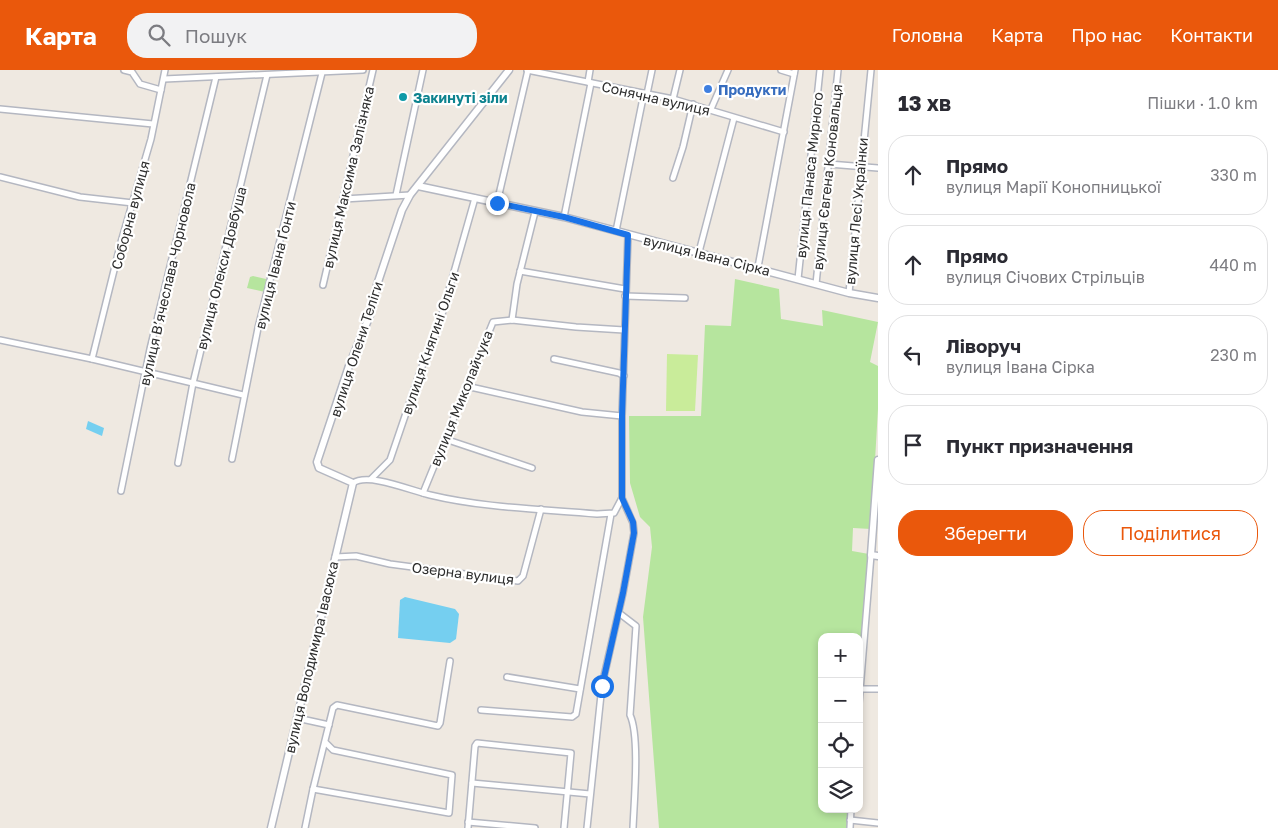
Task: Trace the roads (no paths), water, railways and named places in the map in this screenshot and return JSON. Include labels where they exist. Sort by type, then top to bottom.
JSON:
[{"type":"street","points":[[124,70],[132,72],[140,84],[161,90]]},
{"type":"street","name":"Соборна вулиця","points":[[92,359],[132,203],[151,139],[165,70]]},
{"type":"street","points":[[164,79],[363,70]]},
{"type":"street","name":"вулиця Максима Залізняка","points":[[324,285],[373,70]]},
{"type":"street","points":[[396,196],[423,70]]},
{"type":"street","name":"вулиця Олени Теліги","points":[[352,484],[319,468],[317,462],[349,366],[370,315],[375,292],[402,210],[410,196],[509,70]]},
{"type":"street","points":[[497,203],[528,70]]},
{"type":"street","name":"Сонячна вулиця","points":[[528,70],[673,99],[784,132]]},
{"type":"street","points":[[564,217],[590,82],[590,70]]},
{"type":"street","points":[[616,231],[652,70]]},
{"type":"street","points":[[673,99],[680,70]]},
{"type":"street","points":[[711,109],[728,70]]},
{"type":"street","points":[[758,267],[794,72],[782,70]]},
{"type":"street","name":"вулиця Панаса Мирного","points":[[798,279],[820,70]]},
{"type":"street","name":"вулиця Євгена Коновальця","points":[[816,284],[838,70]]},
{"type":"street","name":"вулиця Лесі Українки","points":[[849,292],[871,70]]},
{"type":"street","name":"вулиця Івана Ґонти","points":[[232,459],[243,395],[322,73]]},
{"type":"street","name":"вулиця Олекси Довбуша","points":[[178,463],[193,383],[267,75]]},
{"type":"street","name":"вулиця Вʼячеслава Чорновола","points":[[121,491],[145,373],[216,77]]},
{"type":"street","points":[[673,178],[684,147],[693,104]]},
{"type":"street","points":[[0,109],[153,124]]},
{"type":"street","points":[[699,252],[734,118]]},
{"type":"street","points":[[829,164],[878,168]]},
{"type":"street","points":[[0,177],[80,197],[132,203]]},
{"type":"street","name":"вулиця Івана Сірка","points":[[418,186],[564,217],[758,267],[816,284],[878,298]]},
{"type":"street","points":[[344,200],[410,196]]},
{"type":"street","name":"вулиця Княгині Ольги","points":[[370,479],[390,460],[420,368],[437,332],[475,198]]},
{"type":"street","points":[[535,212],[520,271],[512,320],[576,328],[624,330]]},
{"type":"street","points":[[481,710],[573,717],[576,714],[611,514],[618,508],[622,498],[622,416],[628,235]]},
{"type":"street","points":[[520,271],[625,288]]},
{"type":"street","points":[[625,296],[685,298]]},
{"type":"street","name":"вулиця Миколайчука","points":[[422,493],[489,326],[493,322],[512,320]]},
{"type":"street","points":[[0,340],[92,359],[243,395]]},
{"type":"street","points":[[554,359],[619,373],[624,376]]},
{"type":"street","points":[[466,386],[582,412],[622,416]]},
{"type":"street","points":[[445,439],[532,468]]},
{"type":"street","points":[[861,678],[874,556],[878,460]]},
{"type":"street","points":[[352,484],[360,480],[370,479],[451,499],[540,510],[611,514]]},
{"type":"street","name":"вулиця Володимира Івасюка","points":[[271,828],[352,484]]},
{"type":"street","points":[[587,828],[602,686],[619,613],[634,533],[633,522],[622,498]]},
{"type":"street","name":"Озерна вулиця","points":[[335,557],[356,556],[390,564],[518,581],[523,576],[540,510]]},
{"type":"street","points":[[619,613],[636,626],[630,715],[633,722],[634,745],[633,828]]},
{"type":"street","points":[[306,828],[313,789],[332,710],[337,705],[438,726],[450,661]]},
{"type":"street","points":[[507,677],[580,689]]},
{"type":"street","points":[[863,688],[878,689]]},
{"type":"street","points":[[297,718],[329,725]]},
{"type":"street","points":[[313,789],[447,813],[450,811],[452,775],[333,750],[325,742]]},
{"type":"street","points":[[468,828],[475,746],[477,743],[570,753],[564,828]]},
{"type":"street","points":[[472,783],[590,794]]},
{"type":"street","points":[[850,828],[851,813]]},
{"type":"street","points":[[850,820],[878,823]]},
{"type":"street","points":[[468,822],[534,828]]},
{"type":"water","points":[[88,421],[104,428],[102,436],[86,429]]},
{"type":"water","points":[[405,597],[455,609],[459,614],[456,639],[450,643],[398,638],[400,600]]},
{"type":"place","name":"Продукти","points":[[708,89]]},
{"type":"place","name":"Закинуті зіли","points":[[403,97]]}]
